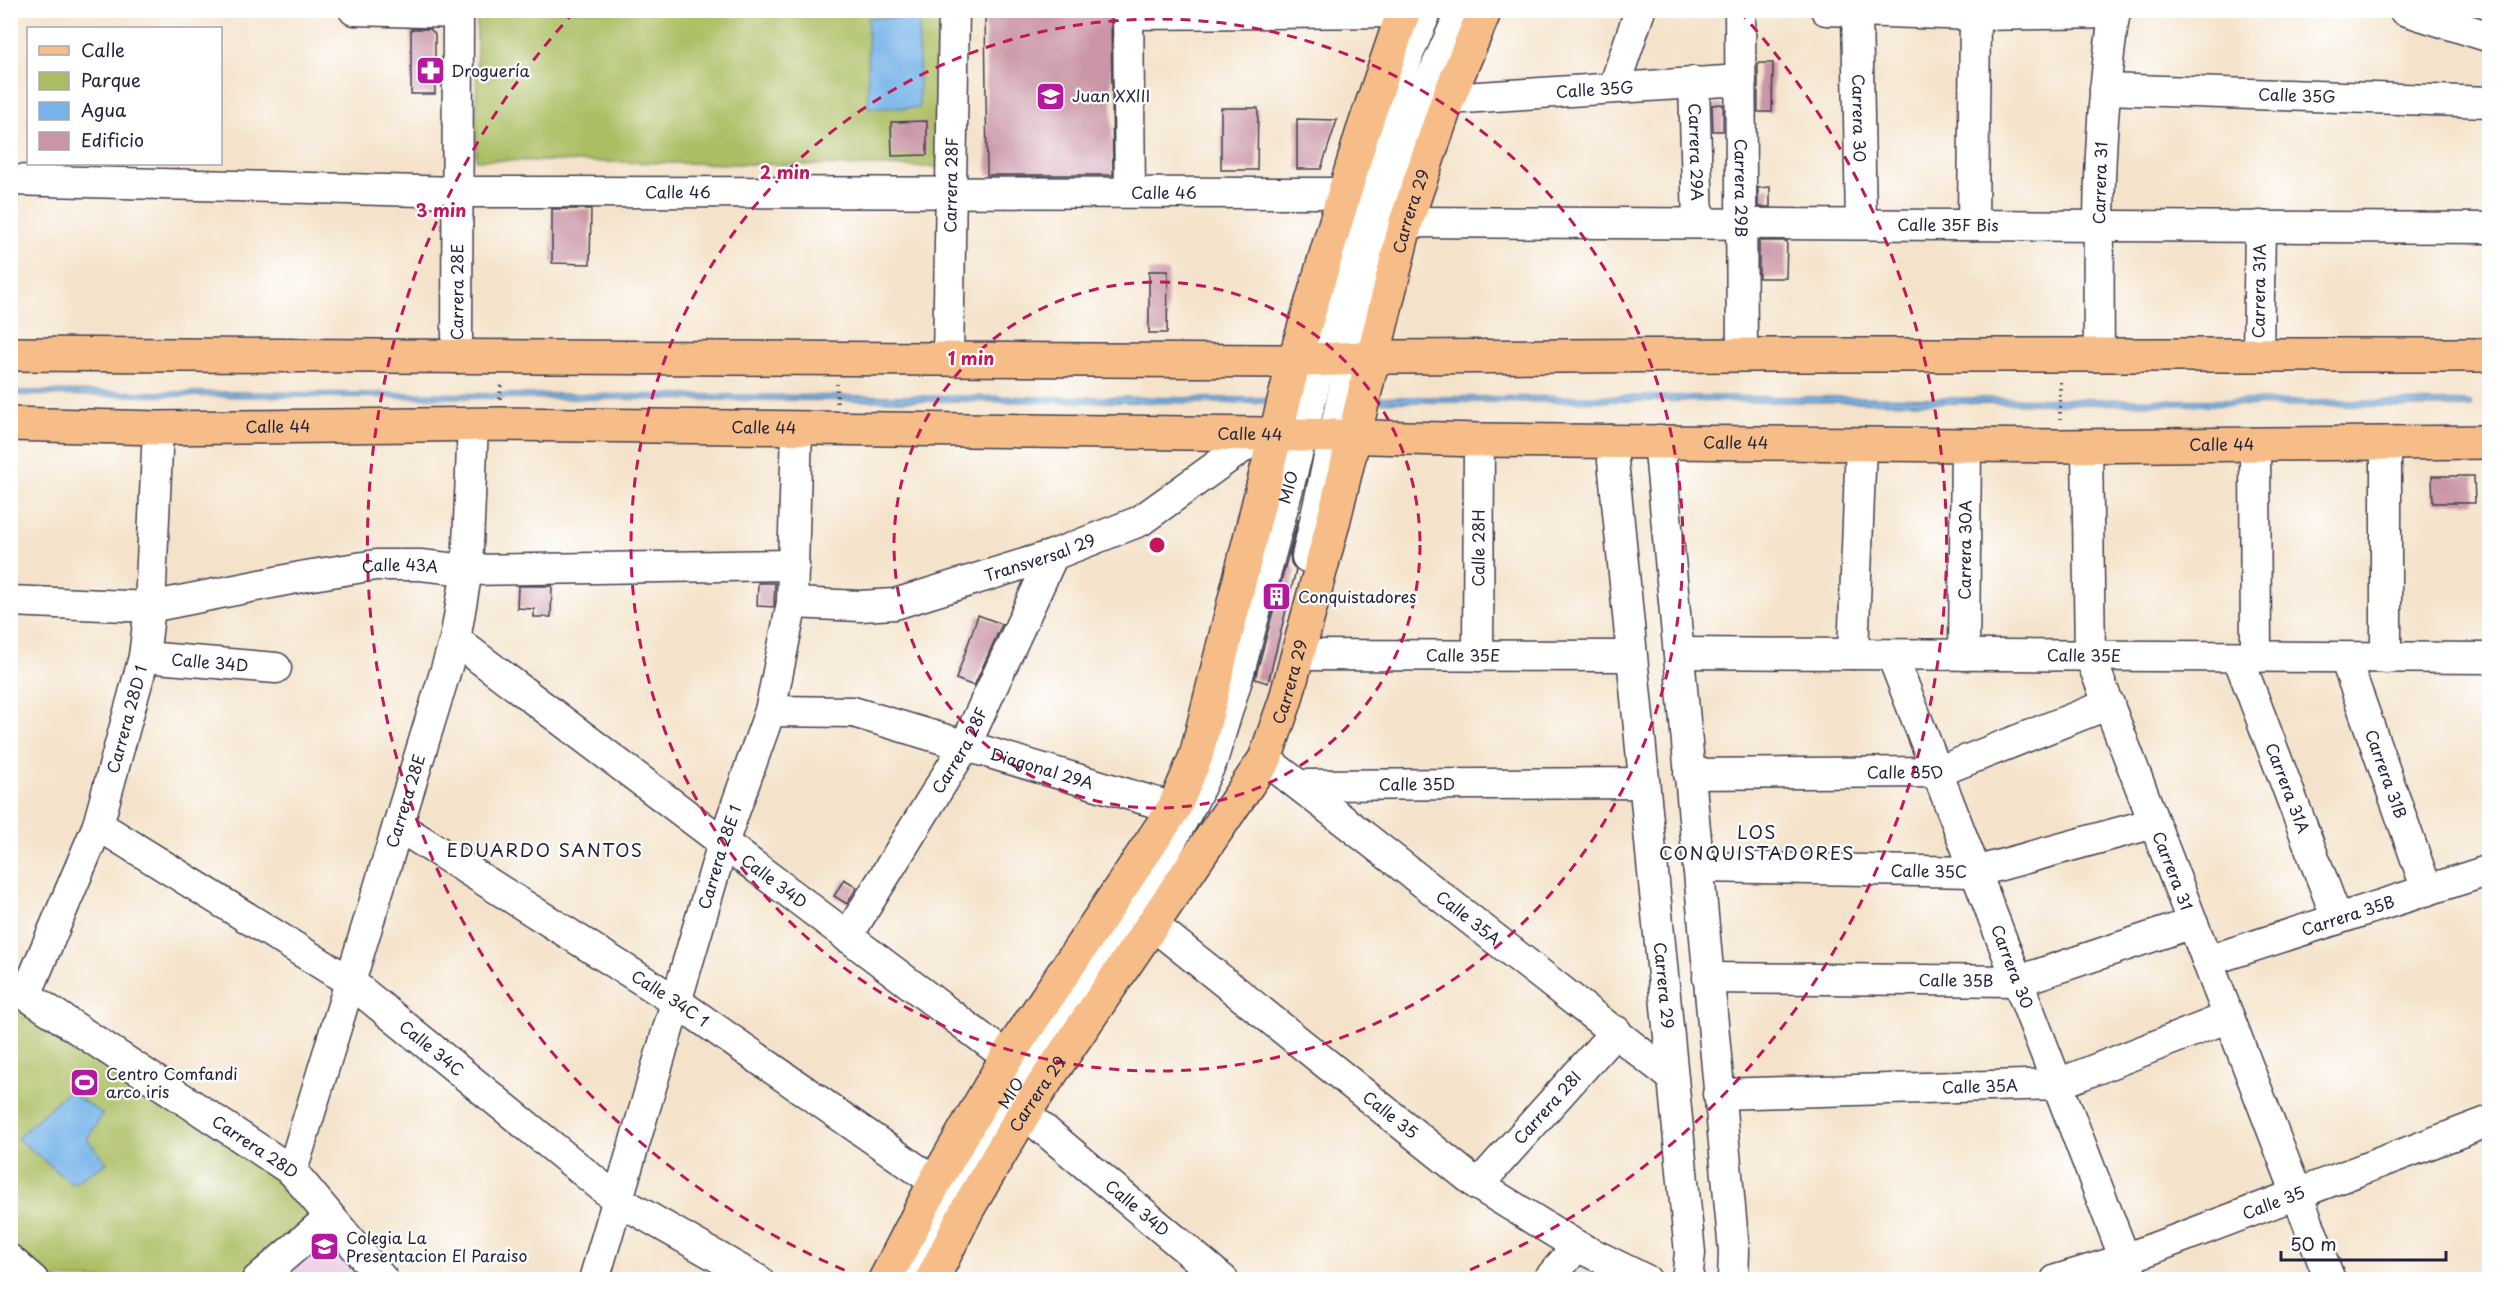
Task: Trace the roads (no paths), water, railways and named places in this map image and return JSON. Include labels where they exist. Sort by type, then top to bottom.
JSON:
[{"type":"main road","name":"Carrera 29","points":[[885,1280],[935,1182],[1007,1057],[1174,808],[1196,756],[1311,433],[1333,364],[1406,222],[1448,99],[1485,10]]},
{"type":"main road","name":"Carrera 29","points":[[932,1280],[968,1208],[1141,920],[1265,759],[1285,702],[1296,655],[1311,433],[1333,364],[1343,193],[1412,11]]},
{"type":"main road","points":[[10,354],[948,359],[1333,364],[1742,355],[2490,355]]},
{"type":"main road","name":"Calle 44","points":[[10,424],[158,428],[473,424],[1311,433],[1479,440],[2088,446],[2490,442]]},
{"type":"street","points":[[354,10],[458,12]]},
{"type":"street","name":"Carrera 28F","points":[[948,359],[954,10]]},
{"type":"street","points":[[1333,364],[1381,222],[1400,157],[1422,99],[1462,10]]},
{"type":"street","points":[[1614,87],[1640,10]]},
{"type":"street","points":[[1826,10],[1975,15],[2115,12]]},
{"type":"street","points":[[2404,10],[2490,37]]},
{"type":"street","points":[[1130,191],[1128,12],[1412,11],[1409,52],[1361,197],[1333,364]]},
{"type":"street","name":"Carrera 28E","points":[[457,358],[458,12]]},
{"type":"street","name":"Carrera 30","points":[[1857,12],[1861,224]]},
{"type":"street","name":"Carrera 31","points":[[2099,355],[2098,225],[2105,89],[2115,12]]},
{"type":"street","points":[[1974,225],[1975,15]]},
{"type":"street","name":"Carrera 29B","points":[[1740,16],[1742,355]]},
{"type":"street","name":"Carrera 29B","points":[[1698,81],[1740,16]]},
{"type":"street","name":"Calle 35G","points":[[1448,99],[1741,80]]},
{"type":"street","name":"Carrera 29A","points":[[1698,81],[1698,223]]},
{"type":"street","name":"Calle 35G","points":[[2105,89],[2490,102]]},
{"type":"street","name":"Calle 46","points":[[10,180],[457,192],[1343,193]]},
{"type":"street","name":"Calle 35F Bis","points":[[1406,222],[2490,228]]},
{"type":"street","name":"Carrera 31A","points":[[2258,355],[2260,226]]},
{"type":"street","name":"Carrera 28E","points":[[292,1171],[454,640],[467,570],[473,424]]},
{"type":"street","name":"Carrera 28D 1","points":[[18,992],[98,825],[144,657],[150,607],[158,428]]},
{"type":"street","name":"Carrera 28E 1","points":[[594,1280],[723,843],[770,711],[792,603],[797,428]]},
{"type":"street","name":"Transversal 29","points":[[792,603],[860,606],[895,604],[1053,555],[1140,521],[1311,433]]},
{"type":"street","name":"MIO","points":[[1141,920],[1212,761],[1311,433]]},
{"type":"street","name":"MIO","points":[[909,1280],[966,1167],[1010,1094],[1141,920],[1221,807],[1258,744],[1275,687],[1317,519],[1311,433]]},
{"type":"street","name":"Calle 28H","points":[[1478,656],[1479,440]]},
{"type":"street","name":"Carrera 29","points":[[1611,440],[1689,1266]]},
{"type":"street","points":[[1659,440],[1733,1265],[1709,1271],[1689,1266]]},
{"type":"street","points":[[1854,654],[1861,443]]},
{"type":"street","name":"Carrera 30A","points":[[1964,655],[1966,444]]},
{"type":"street","name":"Carrera 31A","points":[[2255,444],[2247,657],[2337,919]]},
{"type":"street","points":[[2386,444],[2386,658]]},
{"type":"street","name":"Carrera 31","points":[[2088,446],[2090,656],[2330,1280]]},
{"type":"street","points":[[1616,490],[1630,479],[1640,477],[1657,483],[1664,489]]},
{"type":"street","name":"Carrera 28F","points":[[847,936],[966,744],[1053,555]]},
{"type":"street","name":"Calle 43A","points":[[10,601],[150,607],[376,565],[420,565],[467,570],[794,565]]},
{"type":"street","name":"Calle 34D","points":[[454,640],[1007,1057]]},
{"type":"street","name":"Calle 35E","points":[[1678,653],[2490,658]]},
{"type":"street","name":"Calle 35E","points":[[1296,655],[1630,656]]},
{"type":"street","name":"Carrera 30","points":[[1892,655],[2129,1269]]},
{"type":"street","name":"Calle 34D","points":[[144,657],[276,668]]},
{"type":"street","name":"Carrera 31B","points":[[2345,658],[2427,890]]},
{"type":"street","name":"Calle 35D","points":[[1689,774],[1937,772],[2109,704]]},
{"type":"street","name":"Diagonal 29A","points":[[770,711],[853,712],[1174,808]]},
{"type":"street","name":"Calle 35A","points":[[1265,759],[1616,1030],[1672,1077]]},
{"type":"street","name":"Calle 35D","points":[[1299,786],[1643,783]]},
{"type":"street","name":"Calle 35C","points":[[1698,867],[1975,872],[2154,823]]},
{"type":"street","name":"Calle 34C","points":[[98,825],[349,981],[618,1200],[758,1280]]},
{"type":"street","name":"Calle 34C 1","points":[[398,826],[677,1002],[935,1182]]},
{"type":"street","name":"Carrera 35B","points":[[2207,961],[2490,870]]},
{"type":"street","name":"Calle 35","points":[[1141,920],[1478,1185],[1576,1245],[1646,1280]]},
{"type":"street","name":"Calle 35B","points":[[1708,978],[2018,981],[2193,923]]},
{"type":"street","name":"Carrera 28D","points":[[18,992],[292,1171],[383,1280]]},
{"type":"street","name":"Calle 35A","points":[[1718,1094],[2058,1084],[2229,1017]]},
{"type":"street","name":"Carrera 28I","points":[[1478,1185],[1616,1030]]},
{"type":"street","name":"Calle 34D","points":[[1024,1113],[1223,1280]]},
{"type":"street","name":"Calle 35","points":[[2056,1280],[2129,1269],[2297,1193],[2489,1124]]},
{"type":"street","points":[[257,1280],[330,1217]]},
{"type":"street","points":[[1548,1280],[1576,1245]]},
{"type":"street","points":[[10,1260],[33,1280]]},
{"type":"water","points":[[868,18],[919,18],[919,108],[868,108]]},
{"type":"water","points":[[11,391],[1239,398],[1679,396],[2471,402],[2471,407],[1679,401],[1239,403],[11,395]]},
{"type":"water","points":[[68,1091],[103,1114],[87,1139],[107,1163],[72,1184],[17,1138]]},
{"type":"place","name":"Droguería","points":[[430,71]]},
{"type":"place","name":"Juan XXIII","points":[[1051,96]]},
{"type":"place","name":"Conquistadores","points":[[1277,597]]},
{"type":"place","name":"Centro Comfandi arco iris","points":[[85,1083]]},
{"type":"place","name":"Colegia La Presentacion El Paraiso","points":[[325,1247]]},
{"type":"district","name":"LOS CONQUISTADORES","points":[[1757,843]]},
{"type":"district","name":"EDUARDO SANTOS","points":[[545,851]]}]
